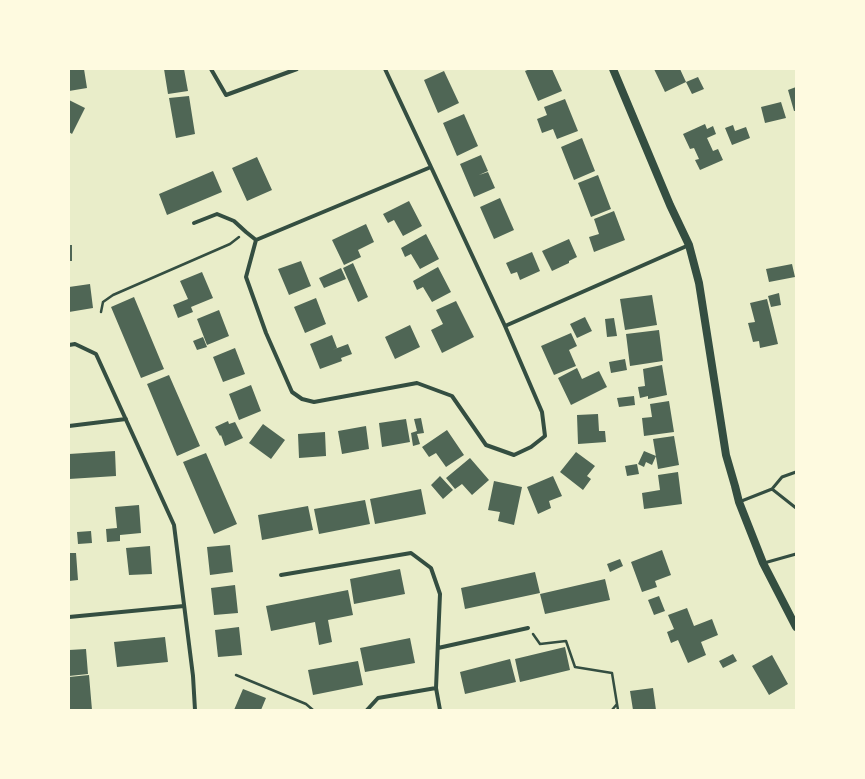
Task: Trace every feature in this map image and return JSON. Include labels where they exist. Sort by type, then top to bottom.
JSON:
[{"type":"main road","points":[[613,69],[688,245],[699,283],[726,455],[739,502],[763,563],[796,627]]},
{"type":"street","points":[[210,69],[226,95],[298,69]]},
{"type":"street","points":[[256,240],[246,277],[266,333],[292,392],[302,399],[314,402],[417,383],[452,396],[486,445],[514,455],[531,447],[545,436],[542,412],[505,326],[385,69]]},
{"type":"street","points":[[256,240],[431,167]]},
{"type":"street","points":[[194,223],[217,214],[234,221],[256,240]]},
{"type":"street","points":[[505,326],[688,245]]},
{"type":"street","points":[[69,345],[75,344],[96,354],[174,525],[193,676],[195,710]]},
{"type":"street","points":[[69,426],[126,420]]},
{"type":"street","points":[[280,575],[411,554],[431,568],[440,594],[436,688],[440,710]]},
{"type":"street","points":[[69,617],[184,606]]},
{"type":"street","points":[[438,648],[528,628]]},
{"type":"street","points":[[368,710],[378,698],[436,688]]},
{"type":"lane","points":[[739,502],[772,489],[782,477],[796,472]]},
{"type":"lane","points":[[772,489],[796,508]]},
{"type":"lane","points":[[763,563],[796,554]]},
{"type":"path","points":[[101,312],[103,302],[113,295],[230,244],[246,232]]},
{"type":"path","points":[[528,628],[540,644],[566,640],[575,667],[612,673],[618,710]]},
{"type":"path","points":[[236,675],[306,704],[313,710]]},
{"type":"path","points":[[612,710],[618,704]]},
{"type":"building","points":[[69,69],[84,69],[87,88],[69,91]]},
{"type":"building","points":[[164,69],[184,69],[188,91],[168,94]]},
{"type":"building","points":[[530,69],[552,69],[562,91],[538,101],[525,71]]},
{"type":"building","points":[[654,69],[680,69],[686,82],[665,92]]},
{"type":"building","points":[[444,71],[459,103],[438,113],[424,80]]},
{"type":"building","points":[[698,77],[704,89],[692,94],[686,82]]},
{"type":"building","points":[[796,87],[796,111],[794,111],[788,90]]},
{"type":"building","points":[[189,96],[195,134],[176,138],[169,98]]},
{"type":"building","points":[[565,99],[578,131],[557,139],[553,129],[542,133],[537,119],[547,115],[544,107]]},
{"type":"building","points":[[69,100],[85,108],[72,134],[69,132]]},
{"type":"building","points":[[781,102],[786,118],[765,123],[761,107]]},
{"type":"building","points":[[464,114],[478,146],[457,156],[443,123]]},
{"type":"building","points":[[705,124],[707,129],[713,126],[716,134],[707,138],[713,151],[718,149],[723,160],[700,170],[695,160],[699,159],[694,148],[690,149],[683,134]]},
{"type":"building","points":[[733,125],[735,131],[746,127],[750,138],[732,145],[725,128]]},
{"type":"building","points":[[582,138],[595,171],[574,180],[561,147]]},
{"type":"building","points":[[481,155],[488,171],[479,175],[488,172],[495,188],[474,197],[460,164]]},
{"type":"building","points":[[257,157],[272,190],[247,201],[232,168]]},
{"type":"building","points":[[213,171],[222,192],[167,215],[159,194]]},
{"type":"building","points":[[598,175],[611,209],[591,217],[578,183]]},
{"type":"building","points":[[500,198],[514,230],[494,239],[480,207]]},
{"type":"building","points":[[409,201],[422,226],[403,236],[394,220],[388,223],[383,214]]},
{"type":"building","points":[[614,211],[625,240],[594,252],[589,237],[599,234],[594,219]]},
{"type":"building","points":[[366,224],[374,242],[358,250],[361,257],[344,265],[332,240]]},
{"type":"building","points":[[426,234],[439,259],[420,269],[411,254],[405,257],[401,248]]},
{"type":"building","points":[[569,239],[577,257],[569,261],[569,263],[552,271],[542,251]]},
{"type":"building","points":[[69,245],[72,245],[72,261],[69,261]]},
{"type":"building","points":[[532,252],[540,271],[520,280],[517,272],[511,274],[506,263]]},
{"type":"building","points":[[301,261],[311,286],[289,295],[278,269]]},
{"type":"building","points":[[353,263],[368,297],[358,302],[343,268]]},
{"type":"building","points":[[792,264],[795,277],[769,282],[766,269]]},
{"type":"building","points":[[438,267],[451,292],[432,302],[423,287],[417,290],[413,281]]},
{"type":"building","points":[[341,268],[346,279],[324,288],[319,278]]},
{"type":"building","points":[[202,272],[213,298],[191,307],[193,312],[178,318],[173,305],[188,299],[180,281]]},
{"type":"building","points":[[90,284],[93,308],[69,312],[69,287]]},
{"type":"building","points":[[779,293],[781,305],[771,307],[768,296]]},
{"type":"building","points":[[652,295],[657,325],[625,330],[620,299]]},
{"type":"building","points":[[134,297],[164,369],[141,378],[111,307]]},
{"type":"building","points":[[316,298],[326,324],[305,333],[294,307]]},
{"type":"building","points":[[767,299],[778,344],[760,348],[759,341],[753,342],[748,323],[755,322],[750,303]]},
{"type":"building","points":[[456,301],[474,337],[442,353],[431,330],[443,324],[436,310]]},
{"type":"building","points":[[219,310],[229,336],[207,345],[197,319]]},
{"type":"building","points":[[585,317],[592,331],[577,338],[570,324]]},
{"type":"building","points":[[614,318],[617,336],[607,337],[605,319]]},
{"type":"building","points":[[410,325],[420,347],[395,359],[385,337]]},
{"type":"building","points":[[659,330],[663,361],[630,366],[626,334]]},
{"type":"building","points":[[571,333],[577,346],[569,350],[576,366],[554,375],[541,346]]},
{"type":"building","points":[[332,335],[337,348],[332,350],[348,344],[352,354],[341,358],[342,361],[320,369],[310,344]]},
{"type":"building","points":[[203,337],[207,347],[197,350],[193,341]]},
{"type":"building","points":[[235,348],[245,374],[223,382],[213,357]]},
{"type":"building","points":[[625,359],[627,370],[611,373],[609,362]]},
{"type":"building","points":[[662,365],[667,395],[648,399],[648,396],[640,398],[638,387],[645,386],[643,369]]},
{"type":"building","points":[[577,368],[582,379],[599,371],[607,387],[571,405],[558,378]]},
{"type":"building","points":[[169,375],[200,446],[177,456],[147,384]]},
{"type":"building","points":[[251,385],[261,411],[239,420],[229,394]]},
{"type":"building","points":[[634,396],[635,405],[619,407],[617,398]]},
{"type":"building","points":[[669,401],[674,432],[644,436],[642,418],[652,417],[650,404]]},
{"type":"building","points":[[598,414],[599,431],[605,431],[606,442],[578,444],[577,415]]},
{"type":"building","points":[[421,418],[424,433],[417,434],[420,444],[413,446],[411,433],[417,431],[414,419]]},
{"type":"building","points":[[406,419],[410,442],[382,447],[379,423]]},
{"type":"building","points":[[228,421],[229,424],[235,422],[243,438],[225,446],[221,435],[220,436],[215,427]]},
{"type":"building","points":[[263,424],[285,440],[271,459],[249,443]]},
{"type":"building","points":[[366,426],[369,449],[342,454],[338,431]]},
{"type":"building","points":[[447,430],[464,455],[446,467],[436,453],[429,457],[422,447]]},
{"type":"building","points":[[325,432],[326,456],[299,458],[298,434]]},
{"type":"building","points":[[674,436],[679,465],[658,469],[653,439]]},
{"type":"building","points":[[115,451],[116,476],[69,479],[69,454]]},
{"type":"building","points":[[644,451],[656,456],[652,465],[646,462],[644,467],[638,464]]},
{"type":"building","points":[[576,452],[595,466],[587,476],[591,479],[583,490],[560,472]]},
{"type":"building","points":[[206,453],[237,524],[214,534],[183,462]]},
{"type":"building","points":[[470,458],[489,480],[472,495],[462,484],[455,489],[446,478]]},
{"type":"building","points":[[637,464],[639,474],[627,476],[625,466]]},
{"type":"building","points":[[678,472],[682,504],[644,509],[642,493],[660,490],[658,475]]},
{"type":"building","points":[[440,476],[453,490],[443,499],[431,485]]},
{"type":"building","points":[[553,476],[562,496],[549,501],[551,508],[538,514],[527,487]]},
{"type":"building","points":[[494,481],[522,487],[514,525],[498,521],[500,512],[488,510]]},
{"type":"building","points":[[421,489],[426,514],[375,524],[370,499]]},
{"type":"building","points":[[365,500],[370,524],[319,534],[314,509]]},
{"type":"building","points":[[139,505],[141,533],[120,535],[120,541],[107,542],[106,529],[117,528],[115,507]]},
{"type":"building","points":[[308,506],[313,530],[262,540],[258,515]]},
{"type":"building","points":[[91,531],[92,543],[78,544],[77,532]]},
{"type":"building","points":[[230,545],[233,572],[210,575],[207,547]]},
{"type":"building","points":[[150,546],[152,574],[129,575],[126,548]]},
{"type":"building","points":[[662,550],[671,575],[655,581],[657,587],[642,592],[631,562]]},
{"type":"building","points":[[69,553],[76,553],[78,580],[69,581]]},
{"type":"building","points":[[620,559],[623,566],[610,572],[607,564]]},
{"type":"building","points":[[400,569],[405,594],[354,604],[350,579]]},
{"type":"building","points":[[535,572],[540,593],[465,609],[461,588]]},
{"type":"building","points":[[605,579],[610,600],[545,614],[540,594]]},
{"type":"building","points":[[235,585],[238,613],[214,615],[211,588]]},
{"type":"building","points":[[348,590],[353,615],[328,620],[332,642],[319,645],[315,622],[271,631],[266,606]]},
{"type":"building","points":[[659,596],[665,611],[654,615],[648,600]]},
{"type":"building","points":[[687,608],[694,626],[712,619],[718,635],[701,642],[706,655],[688,663],[678,640],[671,643],[667,632],[674,629],[668,615]]},
{"type":"building","points":[[239,627],[242,655],[218,657],[215,630]]},
{"type":"building","points":[[165,637],[168,662],[117,667],[114,642]]},
{"type":"building","points":[[410,638],[415,663],[365,672],[360,648]]},
{"type":"building","points":[[565,647],[570,670],[520,682],[515,659]]},
{"type":"building","points":[[86,649],[88,674],[69,676],[69,650]]},
{"type":"building","points":[[733,654],[737,661],[723,668],[719,661]]},
{"type":"building","points":[[772,655],[788,684],[769,695],[752,666]]},
{"type":"building","points":[[510,659],[516,682],[465,694],[460,672]]},
{"type":"building","points":[[358,661],[363,685],[313,695],[308,670]]},
{"type":"building","points":[[89,675],[92,710],[69,710],[69,677]]},
{"type":"building","points":[[653,688],[656,710],[633,710],[630,691]]},
{"type":"building","points":[[243,689],[266,698],[261,710],[234,710]]}]
